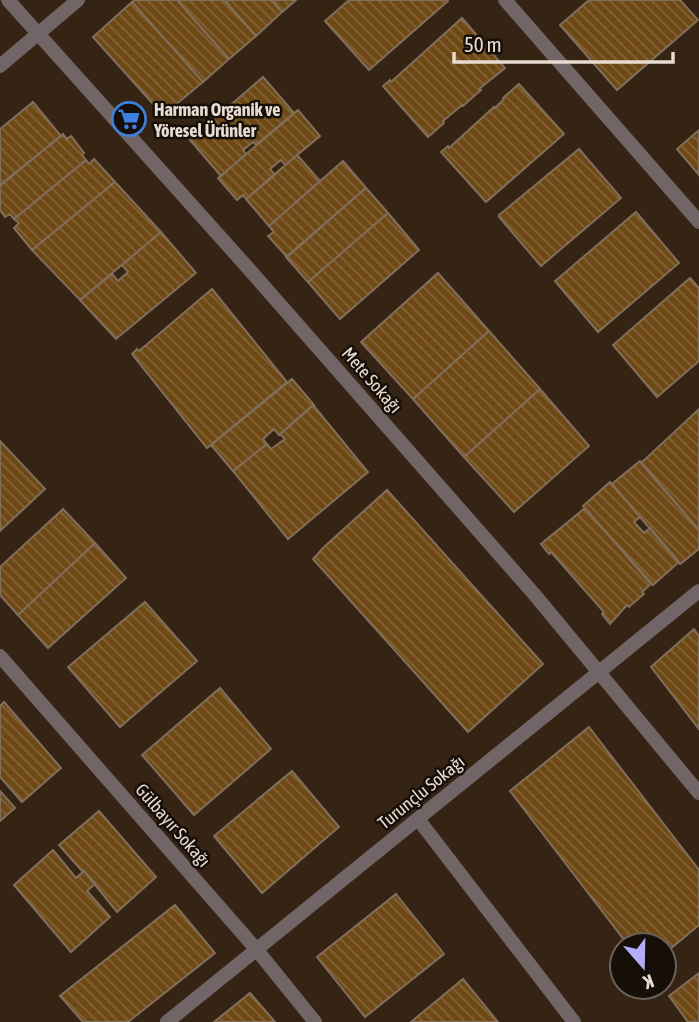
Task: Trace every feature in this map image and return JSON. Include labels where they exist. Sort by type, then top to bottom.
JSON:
[{"type":"street","name":"Mete Sokağı","points":[[8,0],[257,278],[534,594],[699,793]]},
{"type":"street","points":[[0,66],[78,0]]},
{"type":"street","points":[[505,0],[699,222]]},
{"type":"street","name":"Turunçlu Sokağı","points":[[167,1022],[699,591]]},
{"type":"street","name":"Gülbayır Sokağı","points":[[0,656],[256,949],[315,1022]]},
{"type":"street","points":[[418,819],[573,1022]]},
{"type":"building","points":[[177,0],[229,59],[203,82],[132,2]]},
{"type":"building","points":[[177,0],[224,0],[256,36],[229,59]]},
{"type":"building","points":[[271,0],[282,12],[256,36],[226,2]]},
{"type":"building","points":[[271,0],[296,0],[282,12]]},
{"type":"building","points":[[349,0],[448,1],[369,70],[325,21]]},
{"type":"building","points":[[589,0],[680,0],[698,20],[617,90],[560,25]]},
{"type":"building","points":[[132,2],[203,82],[163,115],[93,37]]},
{"type":"building","points":[[462,18],[505,68],[428,137],[383,86],[390,80],[391,82]]},
{"type":"building","points":[[263,77],[294,113],[256,145],[253,142],[243,150],[246,154],[221,176],[190,140]]},
{"type":"building","points":[[519,84],[564,134],[486,202],[441,152],[495,108]]},
{"type":"building","points":[[33,102],[61,136],[0,185],[0,129]]},
{"type":"building","points":[[298,110],[320,136],[285,165],[281,160],[270,169],[275,175],[246,199],[243,195],[237,200],[218,178]]},
{"type":"building","points":[[699,130],[699,175],[677,149]]},
{"type":"building","points":[[63,134],[67,139],[71,136],[86,160],[14,219],[10,214],[5,217],[0,210],[0,186]]},
{"type":"building","points":[[579,149],[621,198],[541,266],[499,215]]},
{"type":"building","points":[[297,155],[320,181],[269,226],[246,199]]},
{"type":"building","points":[[94,159],[115,182],[32,250],[14,228],[19,223],[14,219],[86,160],[89,164]]},
{"type":"building","points":[[343,161],[366,188],[287,257],[268,236],[274,232],[269,226]]},
{"type":"building","points":[[115,182],[161,232],[80,300],[32,250]]},
{"type":"building","points":[[366,188],[388,213],[308,282],[286,257]]},
{"type":"building","points":[[636,212],[679,263],[598,332],[555,281]]},
{"type":"building","points":[[388,213],[419,250],[340,319],[308,282]]},
{"type":"building","points":[[161,232],[196,273],[116,339],[80,300],[112,274],[118,281],[128,272],[122,265]]},
{"type":"building","points":[[438,273],[489,331],[413,399],[361,342]]},
{"type":"building","points":[[690,278],[699,288],[699,361],[657,397],[613,345]]},
{"type":"building","points":[[212,289],[287,382],[207,448],[132,354]]},
{"type":"building","points":[[489,331],[540,389],[464,457],[413,399]]},
{"type":"building","points":[[292,379],[314,405],[279,435],[274,429],[263,439],[267,444],[233,471],[211,445]]},
{"type":"building","points":[[540,389],[589,446],[514,512],[464,457]]},
{"type":"building","points":[[313,405],[368,472],[288,539],[233,471],[267,444],[271,449],[285,439],[280,434]]},
{"type":"building","points":[[699,409],[699,530],[641,463]]},
{"type":"building","points":[[0,441],[45,489],[0,531]]},
{"type":"building","points":[[640,461],[699,530],[699,549],[680,564],[612,484]]},
{"type":"building","points":[[610,482],[640,517],[634,522],[644,533],[650,528],[679,562],[653,585],[583,506]]},
{"type":"building","points":[[387,490],[543,664],[468,732],[313,559]]},
{"type":"building","points":[[585,508],[651,584],[642,592],[644,594],[629,607],[627,605],[610,624],[602,614],[604,612],[541,544]]},
{"type":"building","points":[[63,509],[95,543],[18,615],[0,595],[0,567]]},
{"type":"building","points":[[95,543],[126,578],[48,648],[18,615]]},
{"type":"building","points":[[145,602],[197,661],[120,727],[68,667]]},
{"type":"building","points":[[694,629],[699,636],[699,729],[651,667]]},
{"type":"building","points":[[220,688],[271,749],[194,815],[142,755]]},
{"type":"building","points":[[4,702],[61,768],[22,802],[0,777],[0,706]]},
{"type":"building","points":[[589,727],[699,870],[699,925],[678,942],[678,931],[617,931],[510,791]]},
{"type":"building","points":[[292,771],[339,827],[262,893],[214,836]]},
{"type":"building","points":[[0,791],[15,808],[0,821]]},
{"type":"building","points":[[99,811],[156,877],[117,912],[59,845]]},
{"type":"building","points":[[53,850],[76,878],[84,871],[95,884],[87,891],[110,917],[71,952],[14,885]]},
{"type":"building","points":[[396,894],[444,954],[365,1017],[317,957]]},
{"type":"building","points":[[175,905],[215,953],[128,1022],[83,1022],[60,996]]},
{"type":"building","points":[[699,973],[699,1022],[688,1022],[673,1001],[678,1001],[678,989]]},
{"type":"building","points":[[463,979],[498,1022],[411,1022]]},
{"type":"building","points":[[250,993],[275,1022],[214,1022]]},
{"type":"place","name":"Harman Organik ve Yöresel Ürünler","points":[[129,119]]}]
